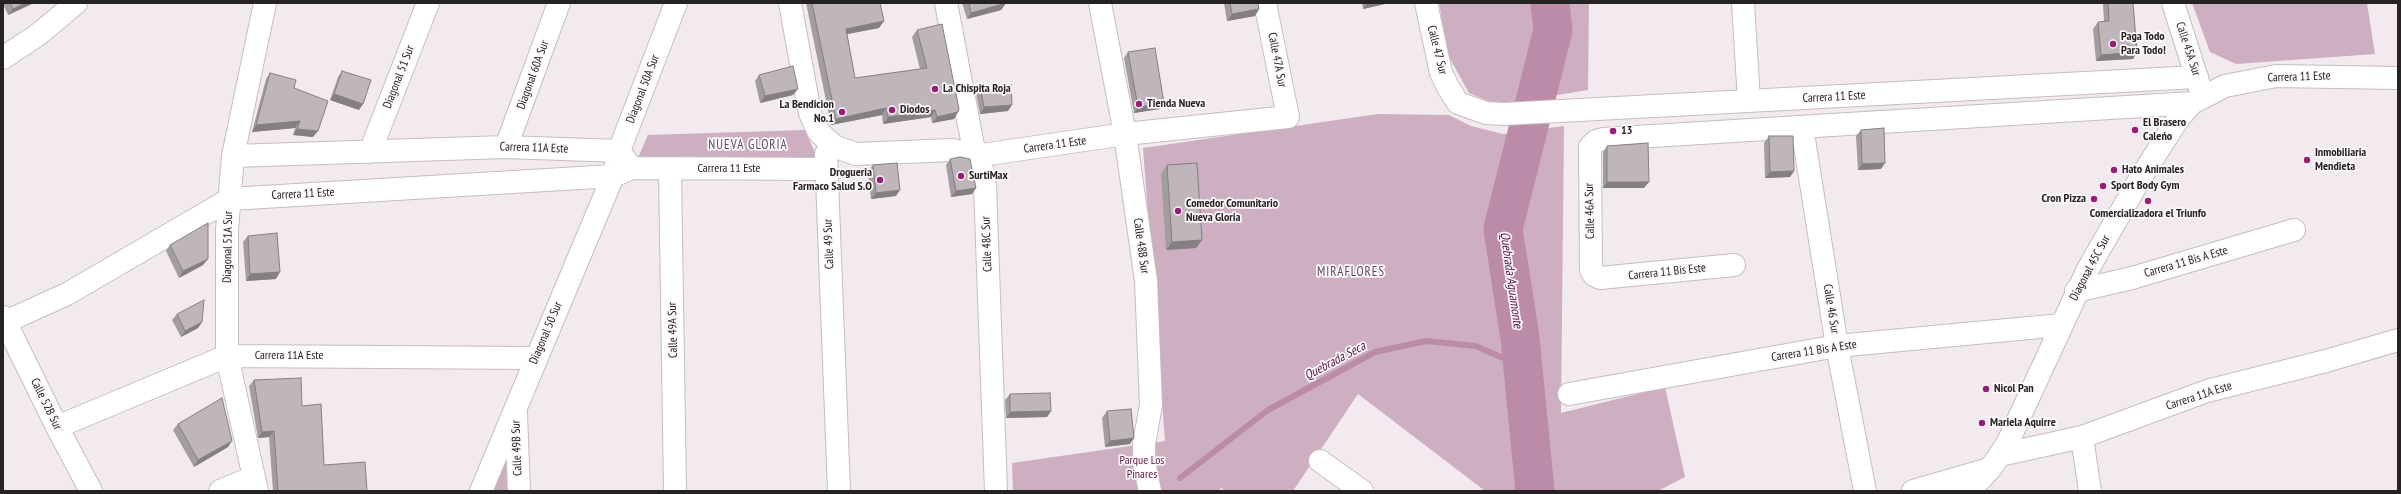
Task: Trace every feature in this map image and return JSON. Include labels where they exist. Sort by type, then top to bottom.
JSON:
[{"type":"street","name":"Diagonal 51A Sur","points":[[255,484],[227,356],[227,230],[233,156],[265,3]]},
{"type":"street","name":"Diagonal 51 Sur","points":[[370,152],[428,3]]},
{"type":"street","name":"Diagonal 60A Sur","points":[[506,147],[559,3]]},
{"type":"street","name":"Diagonal 50A Sur","points":[[621,165],[676,3]]},
{"type":"street","points":[[790,3],[810,113],[818,132],[826,139]]},
{"type":"street","name":"Calle 48C Sur","points":[[946,3],[974,156],[981,168],[985,186],[996,491]]},
{"type":"street","name":"Calle 48B Sur","points":[[1100,3],[1125,134],[1146,281],[1151,405],[1144,450],[1150,491]]},
{"type":"street","name":"Calle 47A Sur","points":[[1265,3],[1288,117]]},
{"type":"street","name":"Calle 47 Sur","points":[[1426,3],[1441,73],[1458,104],[1472,110]]},
{"type":"street","points":[[1742,3],[1749,101]]},
{"type":"street","name":"Calle 45A Sur","points":[[2173,3],[2197,92]]},
{"type":"street","points":[[3,58],[66,7]]},
{"type":"street","name":"Carrera 11 Este","points":[[1596,141],[1603,139],[1802,126],[2197,92],[2241,81],[2276,76],[2398,78]]},
{"type":"street","name":"Carrera 11 Este","points":[[1472,110],[1504,114],[1749,101],[2197,92]]},
{"type":"street","name":"Diagonal 45C Sur","points":[[1969,491],[1995,462],[2013,432],[2076,291],[2141,177],[2197,92]]},
{"type":"street","name":"Carrera 11 Este","points":[[826,139],[836,147],[856,154],[952,150],[968,152],[974,156],[1125,134],[1288,117]]},
{"type":"street","name":"Calle 46 Sur","points":[[1802,126],[1837,346],[1865,491]]},
{"type":"street","name":"Calle 49 Sur","points":[[826,139],[839,491]]},
{"type":"street","name":"Calle 46A Sur","points":[[1596,141],[1590,147],[1591,270],[1594,276],[1600,278]]},
{"type":"street","name":"Carrera 11A Este","points":[[233,156],[506,147],[621,165]]},
{"type":"street","name":"Carrera 11 Este","points":[[4,321],[67,294],[230,199],[621,165],[670,169],[826,169]]},
{"type":"street","name":"Diagonal 50 Sur","points":[[481,491],[536,358],[621,165]]},
{"type":"street","name":"Calle 49A Sur","points":[[670,169],[675,491]]},
{"type":"street","name":"Carrera 11 Bis A Este","points":[[2076,291],[2132,278],[2294,230]]},
{"type":"street","name":"Carrera 11 Bis Este","points":[[1600,278],[1734,265]]},
{"type":"street","name":"Calle 52B Sur","points":[[4,321],[56,427],[91,491]]},
{"type":"street","name":"Carrera 11 Bis A Este","points":[[1569,394],[1837,346],[2061,325]]},
{"type":"street","name":"Carrera 11A Este","points":[[1913,491],[1995,462],[2082,437],[2206,391],[2326,361],[2398,340]]},
{"type":"street","name":"Carrera 11A Este","points":[[56,427],[227,356],[536,358]]},
{"type":"street","name":"Calle 49B Sur","points":[[516,405],[519,491]]},
{"type":"street","points":[[2082,437],[2090,491]]},
{"type":"street","points":[[1320,461],[1362,491]]},
{"type":"street","points":[[220,491],[255,484]]},
{"type":"green space","points":[[1439,3],[1589,3],[1588,90],[1497,105],[1469,93],[1448,55]]},
{"type":"green space","points":[[2192,3],[2367,3],[2375,54],[2236,64],[2210,52]]},
{"type":"green space","name":"Parque Los Pinares","points":[[1378,114],[1449,115],[1471,126],[1503,134],[1564,126],[1561,413],[1665,387],[1685,477],[1658,491],[1485,491],[1358,394],[1293,491],[1225,491],[1221,488],[1219,491],[1013,491],[1012,463],[1165,441],[1143,148]]},
{"type":"green space","points":[[805,130],[817,157],[637,160],[648,135]]},
{"type":"green space","points":[[509,448],[511,491],[492,491]]},
{"type":"building","points":[[10,3],[25,3],[13,9]]},
{"type":"building","points":[[812,3],[880,3],[884,21],[846,29],[855,78],[927,68],[917,30],[942,24],[959,109],[958,112],[937,117],[935,110],[888,117],[886,108],[836,119]]},
{"type":"building","points":[[969,3],[1006,3],[971,13]]},
{"type":"building","points":[[1230,3],[1258,3],[1259,9],[1232,14]]},
{"type":"building","points":[[2108,3],[2133,3],[2137,52],[2101,55],[2098,22],[2109,21]]},
{"type":"building","points":[[1155,48],[1164,103],[1138,107],[1128,52]]},
{"type":"building","points":[[793,66],[798,89],[765,96],[759,75]]},
{"type":"building","points":[[342,71],[371,80],[363,104],[334,94]]},
{"type":"building","points":[[270,73],[296,80],[294,88],[328,101],[318,131],[297,129],[300,121],[256,125]]},
{"type":"building","points":[[1011,85],[1012,105],[984,107],[980,87]]},
{"type":"building","points":[[1884,128],[1885,163],[1862,164],[1861,130]]},
{"type":"building","points":[[1769,136],[1793,136],[1794,171],[1770,172]]},
{"type":"building","points":[[1648,143],[1649,182],[1607,182],[1607,146]]},
{"type":"building","points":[[960,157],[970,159],[976,188],[956,191],[950,159]]},
{"type":"building","points":[[897,163],[900,190],[876,193],[873,165]]},
{"type":"building","name":"Comedor Comunitario Nueva Gloria","points":[[1197,163],[1202,240],[1172,242],[1167,165]]},
{"type":"building","points":[[208,223],[208,259],[183,271],[170,245]]},
{"type":"building","points":[[277,233],[280,272],[250,274],[248,236]]},
{"type":"building","points":[[204,300],[202,322],[185,331],[177,314]]},
{"type":"building","points":[[301,378],[302,406],[321,404],[324,465],[365,462],[367,491],[278,491],[274,431],[262,432],[254,380]]},
{"type":"building","points":[[1050,393],[1051,411],[1010,412],[1010,394]]},
{"type":"building","points":[[222,398],[232,441],[198,460],[178,424]]},
{"type":"building","points":[[1131,409],[1134,438],[1110,441],[1107,411]]},
{"type":"waterway","name":"Quebrada Aguamonte","points":[[1535,491],[1520,338],[1503,229],[1553,30],[1550,3]]},
{"type":"waterway","name":"Quebrada Seca","points":[[1180,478],[1268,410],[1375,352],[1426,341],[1476,346],[1523,367]]},
{"type":"place","name":"Paga Todo Para Todo!","points":[[2113,44]]},
{"type":"place","name":"La Chispita Roja","points":[[935,89]]},
{"type":"place","name":"Tienda Nueva","points":[[1139,104]]},
{"type":"place","name":"Diodos","points":[[892,110]]},
{"type":"place","name":"La Bendicion No.1","points":[[842,112]]},
{"type":"place","name":"El Brasero Caleńo","points":[[2135,130]]},
{"type":"place","name":"13","points":[[1613,131]]},
{"type":"place","name":"Inmobiliaria Mendieta","points":[[2307,160]]},
{"type":"place","name":"Hato Animales","points":[[2114,170]]},
{"type":"place","name":"SurtiMax","points":[[961,176]]},
{"type":"place","name":"Drogueria Farmaco Salud S.O","points":[[880,180]]},
{"type":"place","name":"Sport Body Gym","points":[[2103,186]]},
{"type":"place","name":"Cron Pizza","points":[[2094,199]]},
{"type":"place","name":"Comercializadora el Triunfo","points":[[2148,201]]},
{"type":"place","name":"Comedor Comunitario Nueva Gloria","points":[[1178,211]]},
{"type":"place","name":"Nicol Pan","points":[[1986,389]]},
{"type":"place","name":"Mariela Aquirre","points":[[1982,423]]},
{"type":"district","name":"NUEVA GLORIA","points":[[748,145]]},
{"type":"district","name":"MIRAFLORES","points":[[1351,272]]}]
